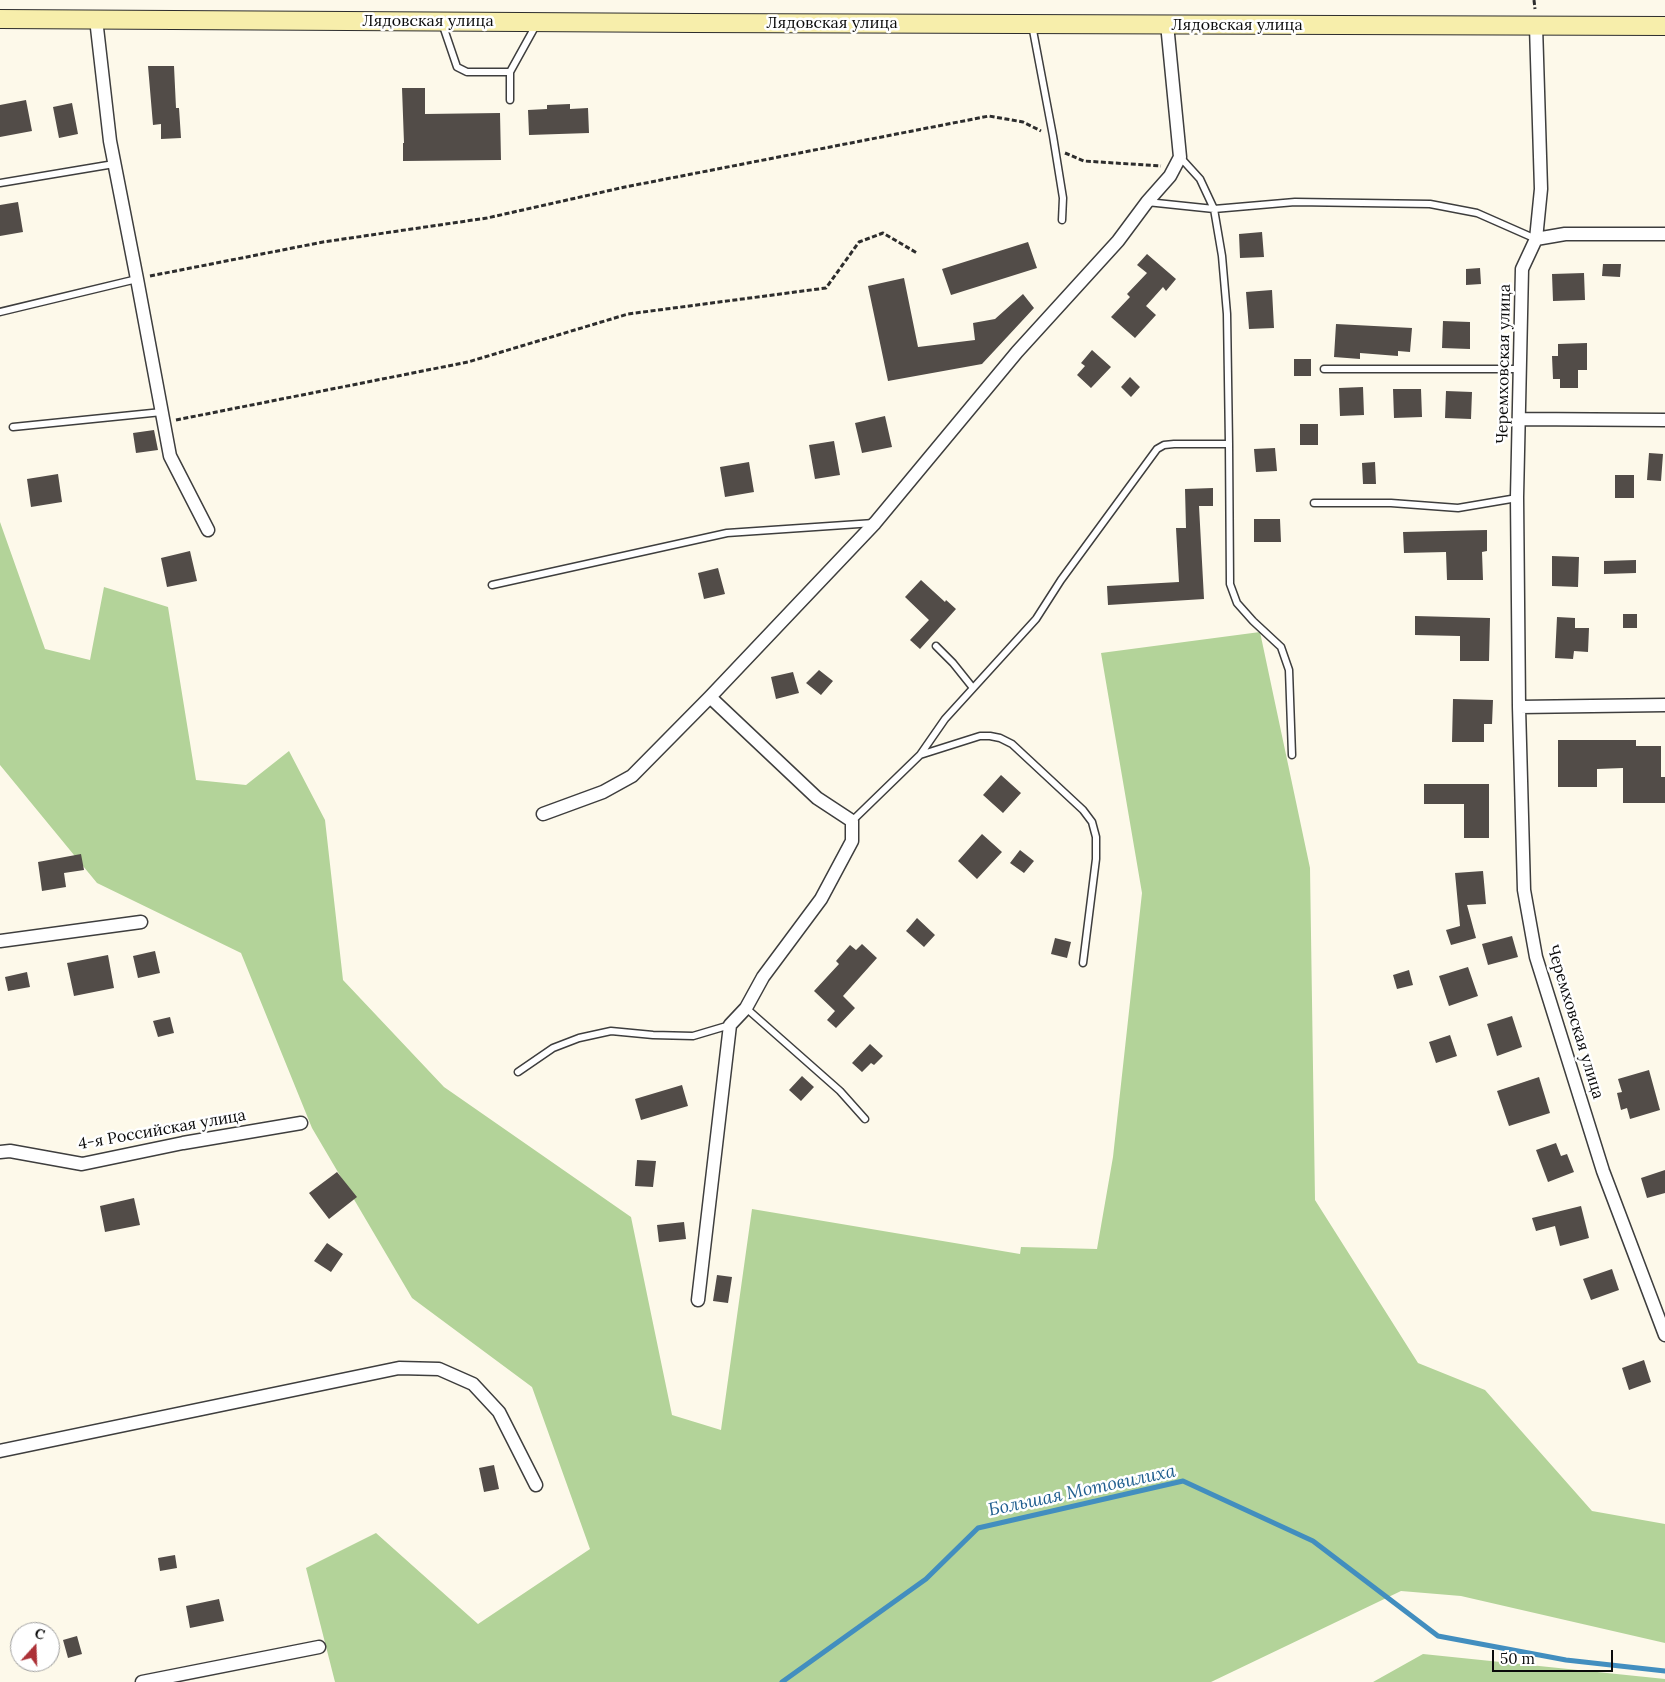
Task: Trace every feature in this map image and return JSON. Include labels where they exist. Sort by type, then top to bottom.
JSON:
[{"type":"main road","name":"Лядовская улица","points":[[0,18],[1665,26]]},
{"type":"street","points":[[96,19],[110,141],[170,456],[208,530]]},
{"type":"street","points":[[543,814],[602,792],[632,776],[710,697],[875,522],[1017,352],[1118,241],[1147,202],[1170,176],[1180,158],[1168,24]]},
{"type":"street","name":"Черемховская улица","points":[[1536,26],[1541,189],[1536,239],[1522,269],[1517,498],[1519,706],[1524,890],[1536,957],[1604,1171],[1665,1334]]},
{"type":"street","points":[[1536,239],[1565,234],[1665,234]]},
{"type":"street","points":[[1520,418],[1665,420]]},
{"type":"street","points":[[698,1300],[730,1025],[746,1008],[762,977],[821,899],[852,841],[852,821],[817,798],[710,697]]},
{"type":"street","points":[[1519,706],[1665,705]]},
{"type":"street","points":[[0,941],[141,922]]},
{"type":"street","name":"4-я Российская улица","points":[[0,1152],[10,1151],[82,1164],[183,1143],[301,1123]]},
{"type":"street","points":[[0,1452],[399,1368],[439,1369],[474,1384],[499,1412],[536,1485]]},
{"type":"street","points":[[142,1682],[319,1647]]},
{"type":"lane","points":[[442,21],[456,68],[467,72],[510,72]]},
{"type":"lane","points":[[510,100],[510,72],[538,22]]},
{"type":"lane","points":[[1032,24],[1063,198],[1062,220]]},
{"type":"lane","points":[[1180,158],[1200,179],[1214,209],[1222,256],[1227,314],[1230,584],[1237,602],[1253,621],[1281,647],[1289,670],[1292,755]]},
{"type":"lane","points":[[0,183],[114,164]]},
{"type":"lane","points":[[1147,202],[1214,209],[1295,202],[1430,204],[1476,213],[1536,239]]},
{"type":"lane","points":[[0,312],[137,279]]},
{"type":"lane","points":[[1324,369],[1519,369]]},
{"type":"lane","points":[[13,427],[162,417]]},
{"type":"lane","points":[[852,821],[920,755],[945,718],[1036,619],[1067,572],[1157,449],[1164,445],[1174,444],[1228,444]]},
{"type":"lane","points":[[1314,503],[1391,503],[1458,508],[1517,498]]},
{"type":"lane","points":[[492,585],[727,533],[875,522]]},
{"type":"lane","points":[[936,646],[954,663],[973,688]]},
{"type":"lane","points":[[920,755],[980,736],[1000,738],[1012,744],[1084,810],[1092,822],[1096,837],[1096,859],[1083,963]]},
{"type":"lane","points":[[746,1008],[840,1091],[865,1119]]},
{"type":"lane","points":[[518,1072],[553,1048],[579,1038],[612,1031],[693,1036],[730,1025]]},
{"type":"path","points":[[137,279],[323,242],[487,218],[625,187],[989,116],[1023,122],[1053,136],[1065,153],[1084,161],[1161,165],[1170,176]]},
{"type":"path","points":[[162,417],[468,362],[628,314],[826,288],[859,242],[883,233],[917,254]]},
{"type":"green space","points":[[0,522],[45,649],[90,660],[104,587],[168,607],[196,780],[246,785],[289,751],[325,820],[343,980],[444,1087],[631,1217],[672,1415],[721,1430],[752,1209],[1020,1254],[1021,1247],[1097,1249],[1113,1157],[1142,893],[1101,653],[1260,632],[1310,868],[1315,1200],[1418,1363],[1485,1390],[1592,1511],[1665,1524],[1665,1643],[1461,1596],[1401,1591],[1211,1682],[335,1682],[306,1568],[376,1533],[478,1624],[590,1549],[532,1387],[412,1298],[312,1128],[241,953],[97,883],[0,765]]},
{"type":"green space","points":[[1423,1654],[1665,1679],[1665,1682],[1373,1682]]},
{"type":"building","points":[[148,66],[174,66],[176,108],[179,108],[181,138],[161,139],[161,124],[153,125]]},
{"type":"building","points":[[402,88],[425,88],[425,114],[500,113],[501,160],[403,161]]},
{"type":"building","points":[[26,100],[32,131],[0,137],[0,105]]},
{"type":"building","points":[[72,103],[78,134],[59,138],[53,107]]},
{"type":"building","points":[[570,104],[570,109],[588,108],[589,133],[529,135],[528,110],[547,109],[547,105]]},
{"type":"building","points":[[18,202],[23,232],[0,236],[0,205]]},
{"type":"building","points":[[1262,232],[1264,257],[1240,258],[1239,234]]},
{"type":"building","points":[[1028,242],[1037,268],[951,295],[942,269]]},
{"type":"building","points":[[1147,254],[1176,279],[1166,291],[1163,287],[1146,306],[1156,315],[1135,338],[1111,317],[1130,297],[1127,294],[1147,273],[1137,265]]},
{"type":"building","points":[[1603,264],[1621,264],[1620,277],[1602,276]]},
{"type":"building","points":[[1480,268],[1481,284],[1466,285],[1466,269]]},
{"type":"building","points":[[1584,273],[1585,300],[1553,301],[1552,274]]},
{"type":"building","points":[[904,278],[918,347],[975,340],[973,323],[995,319],[1023,294],[1034,308],[982,364],[888,381],[868,286]]},
{"type":"building","points":[[1272,290],[1274,328],[1249,329],[1246,292]]},
{"type":"building","points":[[1443,321],[1470,322],[1470,349],[1442,348]]},
{"type":"building","points":[[1336,324],[1412,328],[1410,352],[1398,351],[1398,356],[1360,353],[1360,359],[1334,357]]},
{"type":"building","points":[[1587,343],[1587,370],[1578,370],[1578,388],[1560,388],[1560,379],[1553,379],[1552,356],[1558,356],[1558,344]]},
{"type":"building","points":[[1092,350],[1111,367],[1091,388],[1077,375],[1085,366],[1081,363]]},
{"type":"building","points":[[1294,359],[1311,359],[1311,376],[1294,376]]},
{"type":"building","points":[[1130,377],[1140,387],[1131,397],[1121,387]]},
{"type":"building","points":[[1363,387],[1364,415],[1340,416],[1339,388]]},
{"type":"building","points":[[1393,389],[1421,389],[1422,417],[1394,418]]},
{"type":"building","points":[[1446,391],[1472,392],[1471,419],[1445,418]]},
{"type":"building","points":[[885,416],[892,447],[862,453],[855,423]]},
{"type":"building","points":[[1300,424],[1318,424],[1318,445],[1300,445]]},
{"type":"building","points":[[154,430],[158,450],[136,453],[133,433]]},
{"type":"building","points":[[834,441],[840,475],[815,479],[809,445]]},
{"type":"building","points":[[1275,448],[1277,471],[1256,472],[1254,449]]},
{"type":"building","points":[[1649,453],[1663,454],[1661,481],[1647,480]]},
{"type":"building","points":[[749,462],[754,492],[725,497],[720,467]]},
{"type":"building","points":[[1375,462],[1376,484],[1363,484],[1362,463]]},
{"type":"building","points":[[58,474],[62,502],[31,507],[27,479]]},
{"type":"building","points":[[1615,475],[1634,475],[1634,498],[1615,498]]},
{"type":"building","points":[[1213,488],[1213,506],[1199,506],[1204,599],[1108,605],[1107,586],[1179,582],[1176,528],[1186,528],[1185,489]]},
{"type":"building","points":[[1254,519],[1280,519],[1281,542],[1254,542]]},
{"type":"building","points":[[1487,530],[1487,551],[1482,552],[1483,580],[1447,580],[1446,552],[1404,553],[1403,532]]},
{"type":"building","points":[[190,551],[197,581],[167,587],[161,558]]},
{"type":"building","points":[[1552,556],[1579,557],[1578,587],[1552,586]]},
{"type":"building","points":[[1636,560],[1636,573],[1604,574],[1604,561]]},
{"type":"building","points":[[718,568],[725,594],[704,599],[698,573]]},
{"type":"building","points":[[921,580],[945,602],[946,600],[956,609],[920,649],[910,640],[929,620],[905,597]]},
{"type":"building","points":[[1623,614],[1637,614],[1637,628],[1623,628]]},
{"type":"building","points":[[1415,616],[1490,618],[1489,661],[1460,661],[1460,636],[1415,635]]},
{"type":"building","points":[[1557,617],[1575,618],[1575,628],[1589,628],[1588,652],[1574,651],[1573,659],[1555,658]]},
{"type":"building","points":[[819,670],[833,681],[821,695],[806,683]]},
{"type":"building","points":[[793,672],[799,693],[776,699],[771,677]]},
{"type":"building","points":[[1453,699],[1493,700],[1492,724],[1484,724],[1484,742],[1452,742]]},
{"type":"building","points":[[1558,740],[1636,740],[1636,746],[1661,746],[1661,777],[1665,777],[1665,803],[1623,803],[1623,768],[1597,769],[1597,787],[1558,787]]},
{"type":"building","points":[[1001,775],[1021,793],[1003,813],[983,795]]},
{"type":"building","points":[[1424,784],[1489,784],[1489,838],[1464,838],[1464,804],[1424,804]]},
{"type":"building","points":[[982,834],[1002,852],[977,879],[958,861]]},
{"type":"building","points":[[1020,850],[1034,861],[1024,873],[1010,863]]},
{"type":"building","points":[[81,854],[84,870],[64,873],[66,887],[42,891],[38,862]]},
{"type":"building","points":[[1483,871],[1486,904],[1467,905],[1476,938],[1451,945],[1446,930],[1460,926],[1455,873]]},
{"type":"building","points":[[917,918],[935,935],[924,947],[906,931]]},
{"type":"building","points":[[1512,936],[1518,957],[1488,965],[1482,944]]},
{"type":"building","points":[[1055,938],[1071,942],[1067,958],[1051,954]]},
{"type":"building","points":[[862,944],[877,958],[843,996],[855,1008],[836,1028],[827,1020],[835,1011],[814,991],[839,964],[836,961],[850,945],[856,950]]},
{"type":"building","points":[[155,951],[160,973],[138,978],[133,956]]},
{"type":"building","points":[[108,955],[114,988],[74,996],[67,963]]},
{"type":"building","points":[[1468,967],[1478,996],[1449,1006],[1439,976]]},
{"type":"building","points":[[1409,970],[1413,985],[1397,989],[1393,975]]},
{"type":"building","points":[[27,972],[30,987],[8,991],[5,977]]},
{"type":"building","points":[[1512,1016],[1522,1047],[1497,1056],[1487,1024]]},
{"type":"building","points":[[170,1017],[174,1033],[158,1037],[153,1021]]},
{"type":"building","points":[[1450,1035],[1457,1056],[1436,1063],[1429,1042]]},
{"type":"building","points":[[870,1044],[883,1056],[874,1065],[871,1063],[862,1072],[852,1063]]},
{"type":"building","points":[[1649,1070],[1660,1110],[1630,1119],[1627,1108],[1621,1110],[1617,1093],[1622,1092],[1618,1079]]},
{"type":"building","points":[[802,1076],[814,1087],[801,1101],[789,1090]]},
{"type":"building","points":[[1539,1077],[1550,1113],[1509,1126],[1497,1091]]},
{"type":"building","points":[[682,1085],[688,1106],[641,1120],[635,1099]]},
{"type":"building","points":[[1556,1143],[1561,1156],[1567,1154],[1574,1172],[1548,1182],[1536,1150]]},
{"type":"building","points":[[637,1160],[656,1161],[653,1187],[635,1186]]},
{"type":"building","points":[[1665,1170],[1665,1193],[1647,1198],[1641,1178]]},
{"type":"building","points":[[337,1172],[357,1197],[329,1219],[309,1193]]},
{"type":"building","points":[[134,1198],[140,1225],[105,1232],[100,1206]]},
{"type":"building","points":[[1581,1206],[1589,1238],[1560,1246],[1555,1226],[1536,1231],[1532,1218]]},
{"type":"building","points":[[684,1222],[686,1239],[659,1242],[657,1225]]},
{"type":"building","points":[[327,1243],[343,1254],[331,1272],[314,1261]]},
{"type":"building","points":[[1612,1269],[1619,1290],[1591,1300],[1583,1279]]},
{"type":"building","points":[[717,1275],[732,1277],[728,1303],[713,1301]]},
{"type":"building","points":[[1644,1360],[1651,1382],[1629,1390],[1622,1368]]},
{"type":"building","points":[[494,1465],[499,1489],[484,1492],[479,1468]]},
{"type":"building","points":[[175,1555],[177,1568],[160,1571],[158,1558]]},
{"type":"building","points":[[219,1599],[224,1621],[190,1628],[186,1606]]},
{"type":"building","points":[[77,1636],[82,1654],[68,1658],[63,1640]]},
{"type":"waterway","name":"Большая Мотовилиха","points":[[782,1682],[926,1579],[978,1528],[1183,1481],[1313,1541],[1438,1636],[1566,1660],[1665,1671]]}]
